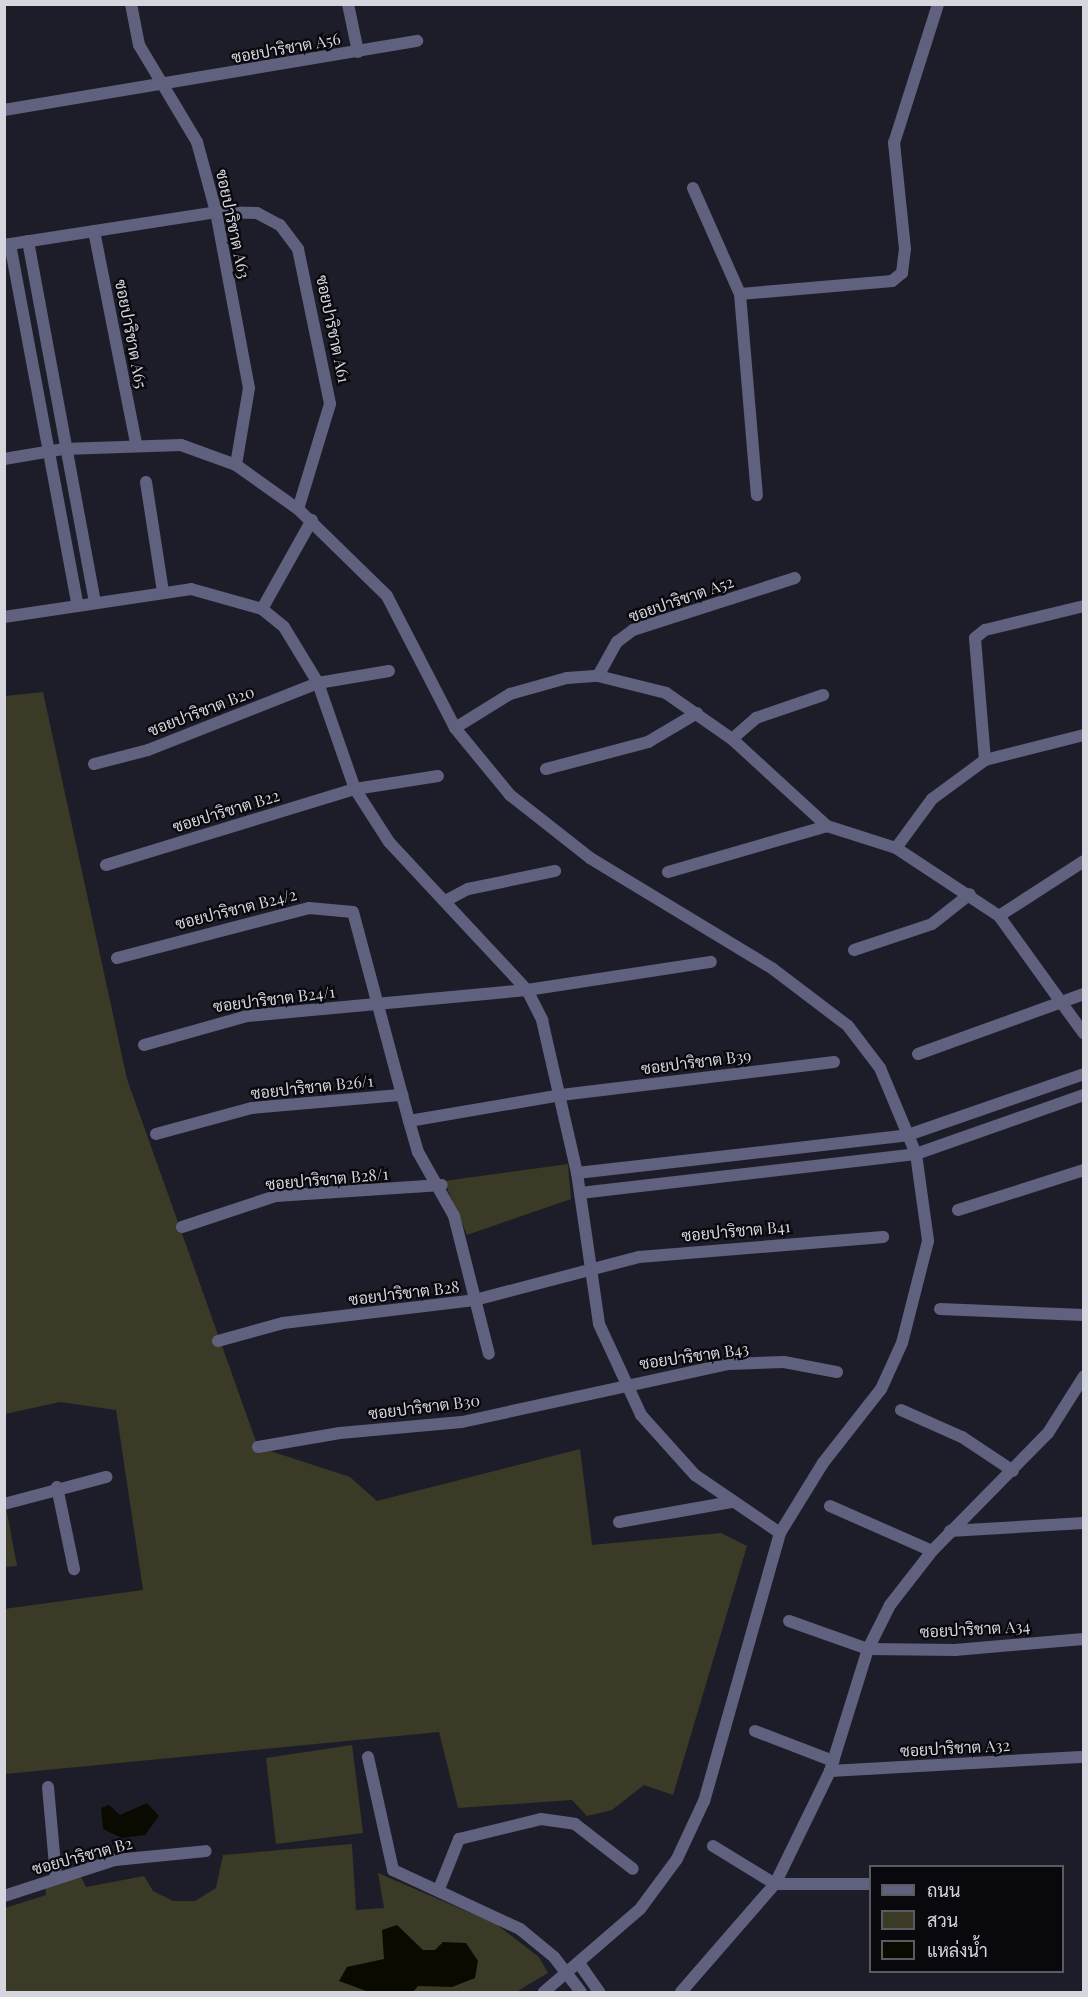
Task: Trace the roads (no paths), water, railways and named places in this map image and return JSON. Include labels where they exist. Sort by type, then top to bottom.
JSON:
[{"type":"street","name":"ซอยปาริชาต A63","points":[[131,4],[139,45],[160,87],[197,142],[216,212],[249,388],[236,465]]},
{"type":"street","points":[[348,4],[358,52]]},
{"type":"street","points":[[740,294],[892,281],[902,273],[905,249],[894,143],[938,4]]},
{"type":"street","name":"ซอยปาริชาต A56","points":[[4,110],[160,87],[417,41]]},
{"type":"street","points":[[693,188],[740,294],[757,495]]},
{"type":"street","name":"ซอยปาริชาต A61","points":[[8,244],[216,212],[270,216],[298,249],[330,404],[298,509]]},
{"type":"street","name":"ซอยปาริชาต A65","points":[[94,231],[136,444]]},
{"type":"street","points":[[28,241],[64,449],[94,601]]},
{"type":"street","points":[[8,244],[77,603]]},
{"type":"street","points":[[4,459],[64,449],[136,444],[181,445],[236,465],[298,509],[312,520],[387,596],[455,728],[535,819],[773,969],[848,1026],[880,1068],[916,1154],[928,1241],[902,1343],[881,1389],[823,1463],[780,1533],[705,1801],[677,1859],[640,1909],[569,1975],[544,1992]]},
{"type":"street","points":[[146,482],[163,592]]},
{"type":"street","points":[[262,609],[312,520]]},
{"type":"street","name":"ซอยปาริชาต A52","points":[[598,676],[617,642],[633,630],[795,578]]},
{"type":"street","points":[[4,617],[77,603],[163,592],[209,591],[262,609],[284,627],[318,683],[355,789],[389,842],[447,900],[527,990],[550,1042],[577,1173],[599,1324],[627,1383],[661,1441],[731,1502],[780,1533]]},
{"type":"street","points":[[985,760],[974,645],[985,630],[1083,606]]},
{"type":"street","name":"ซอยปาริชาต B20","points":[[94,764],[148,750],[318,683],[389,671]]},
{"type":"street","points":[[455,728],[510,694],[567,678],[598,676],[666,693],[732,739],[827,826],[896,848],[970,894],[999,916],[1066,1003],[1083,1034]]},
{"type":"street","points":[[732,739],[756,718],[823,695]]},
{"type":"street","points":[[546,769],[648,742],[697,713]]},
{"type":"street","points":[[896,848],[932,798],[985,760],[1083,735]]},
{"type":"street","name":"ซอยปาริชาต B22","points":[[106,865],[355,789],[438,776]]},
{"type":"street","points":[[668,872],[827,826]]},
{"type":"street","points":[[999,916],[1083,861]]},
{"type":"street","points":[[447,900],[468,889],[555,871]]},
{"type":"street","points":[[854,950],[932,924],[970,894]]},
{"type":"street","name":"ซอยปาริชาต B24/2","points":[[117,958],[309,908],[344,907],[358,922],[376,1005]]},
{"type":"street","name":"ซอยปาริชาต B24/1","points":[[144,1045],[216,1021],[527,990],[711,962]]},
{"type":"street","points":[[918,1054],[1066,1003],[1083,994]]},
{"type":"street","points":[[376,1005],[418,1152],[442,1185],[462,1239],[489,1353]]},
{"type":"street","name":"ซอยปาริชาต B39","points":[[409,1122],[561,1095],[834,1062]]},
{"type":"street","points":[[577,1173],[908,1135],[1083,1074]]},
{"type":"street","name":"ซอยปาริชาต B26/1","points":[[156,1134],[252,1108],[402,1095]]},
{"type":"street","points":[[580,1193],[916,1154],[1083,1095]]},
{"type":"street","points":[[958,1210],[1083,1170]]},
{"type":"street","name":"ซอยปาริชาต B28/1","points":[[182,1227],[276,1196],[442,1185]]},
{"type":"street","name":"ซอยปาริชาต B41","points":[[592,1267],[731,1246],[883,1237]]},
{"type":"street","name":"ซอยปาริชาต B28","points":[[218,1341],[283,1323],[475,1300],[592,1267]]},
{"type":"street","points":[[940,1309],[1083,1315]]},
{"type":"street","name":"ซอยปาริชาต B43","points":[[627,1383],[729,1364],[784,1362],[837,1372]]},
{"type":"street","points":[[681,1992],[775,1884],[832,1766],[868,1649],[890,1605],[950,1531],[1013,1471],[1048,1433],[1082,1382]]},
{"type":"street","name":"ซอยปาริชาต B30","points":[[258,1447],[340,1432],[462,1422],[627,1383]]},
{"type":"street","points":[[901,1410],[962,1437],[1013,1471]]},
{"type":"street","points":[[4,1504],[57,1487],[106,1477]]},
{"type":"street","points":[[57,1487],[74,1569]]},
{"type":"street","points":[[619,1522],[731,1502]]},
{"type":"street","points":[[830,1506],[932,1551]]},
{"type":"street","points":[[950,1531],[1083,1523]]},
{"type":"street","name":"ซอยปาริชาต A34","points":[[789,1621],[868,1649],[955,1650],[1083,1639]]},
{"type":"street","points":[[755,1731],[832,1766]]},
{"type":"street","points":[[368,1757],[393,1870],[408,1881],[439,1889],[520,1929],[569,1975],[581,1992]]},
{"type":"street","name":"ซอยปาริชาต A32","points":[[832,1766],[1081,1757]]},
{"type":"street","points":[[48,1787],[56,1876]]},
{"type":"street","points":[[439,1889],[459,1839],[542,1819],[575,1824],[633,1869]]},
{"type":"street","points":[[713,1846],[775,1884],[869,1884]]},
{"type":"street","name":"ซอยปาริชาต B2","points":[[4,1896],[56,1876],[115,1860],[206,1851]]},
{"type":"street","points":[[580,1965],[599,1992]]},
{"type":"water","points":[[147,1803],[159,1816],[145,1835],[122,1838],[103,1829],[101,1808],[109,1805],[120,1815]]},
{"type":"water","points":[[397,1925],[423,1950],[435,1950],[443,1942],[466,1943],[478,1961],[475,1978],[452,1987],[418,1986],[413,1992],[369,1992],[339,1981],[347,1967],[384,1959],[382,1930]]}]
